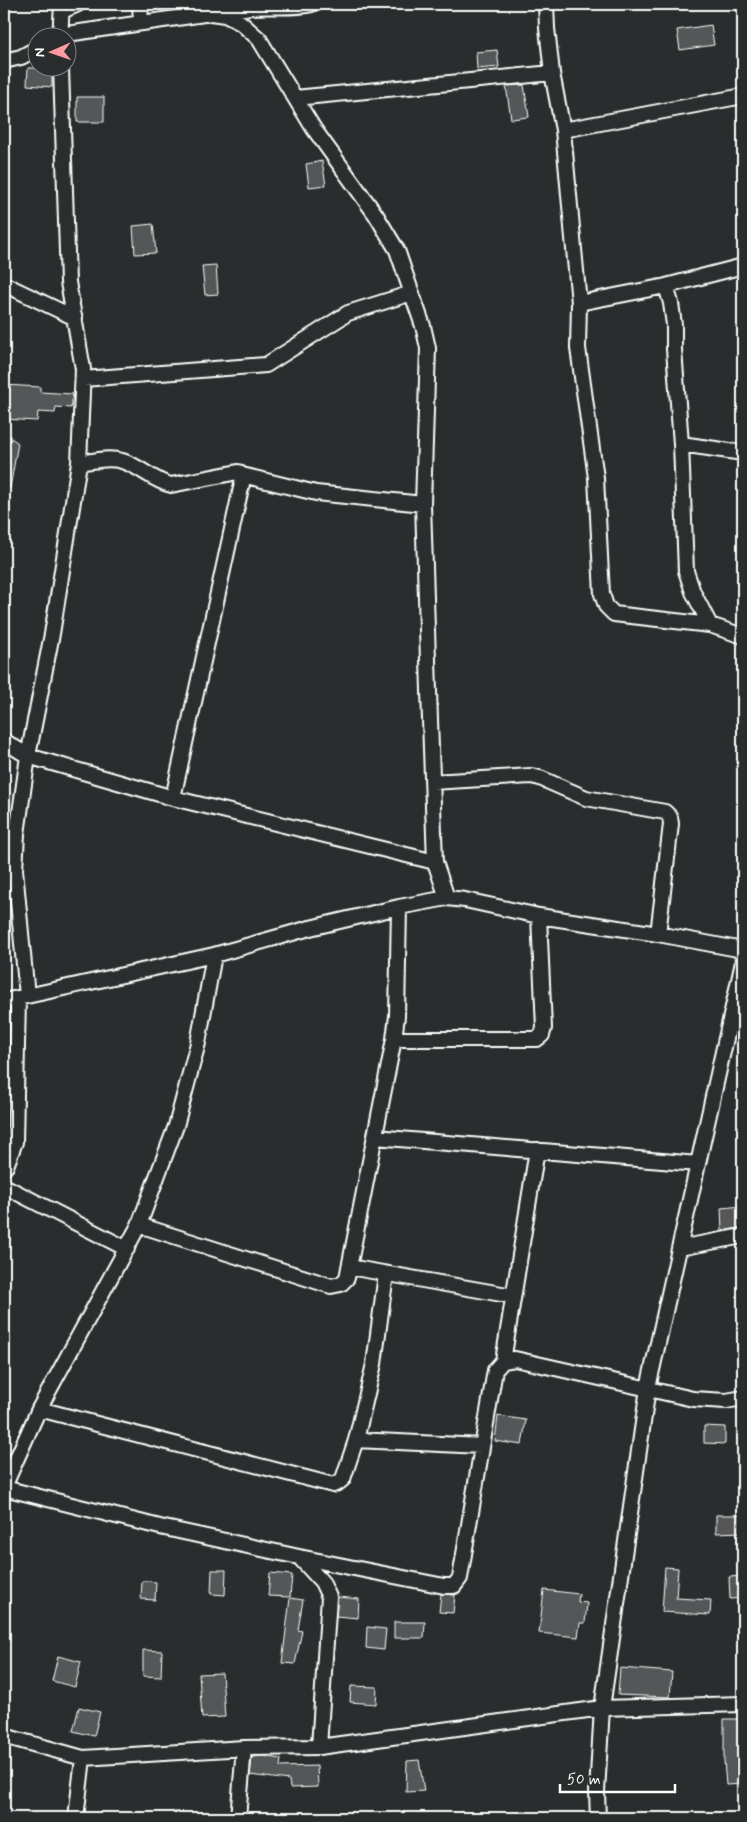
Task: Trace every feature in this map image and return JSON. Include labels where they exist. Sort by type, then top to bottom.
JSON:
[{"type":"street","points":[[60,28],[62,7],[78,4]]},
{"type":"street","points":[[140,4],[141,23]]},
{"type":"street","points":[[211,4],[225,15],[241,23],[259,39],[314,129],[376,215],[397,250],[423,326],[428,348],[423,504],[435,862],[447,898]]},
{"type":"street","points":[[78,34],[211,13],[225,15],[233,8],[250,4],[298,7],[312,4]]},
{"type":"street","points":[[546,4],[546,28],[552,73],[563,130],[579,303],[578,348],[596,478],[602,594],[606,606],[614,614],[710,625],[743,636]]},
{"type":"street","points":[[4,61],[28,53]]},
{"type":"street","points":[[295,98],[552,73]]},
{"type":"street","points":[[4,1168],[15,1142],[22,997],[15,870],[17,834],[28,756],[52,634],[79,463],[83,369],[68,282],[61,78]]},
{"type":"street","points":[[563,130],[743,96]]},
{"type":"street","points":[[579,303],[666,286],[743,266]]},
{"type":"street","points":[[4,284],[75,318]]},
{"type":"street","points":[[666,286],[674,325],[686,571],[693,592],[710,625]]},
{"type":"street","points":[[82,379],[266,365],[348,313],[412,293]]},
{"type":"street","points":[[681,444],[743,453]]},
{"type":"street","points":[[79,463],[108,459],[123,461],[164,483],[172,485],[238,472],[316,493],[423,504]]},
{"type":"street","points":[[173,798],[243,479],[242,474]]},
{"type":"street","points":[[4,741],[28,756],[173,798],[435,862]]},
{"type":"street","points":[[432,782],[531,776],[586,798],[665,812],[670,817],[672,824],[658,934]]},
{"type":"street","points":[[4,1001],[214,955],[310,928],[399,906],[447,898],[539,916],[658,934],[743,950]]},
{"type":"street","points":[[139,1225],[331,1286],[341,1284],[347,1278],[394,1039],[397,1016],[399,906]]},
{"type":"street","points":[[394,1039],[536,1039],[542,1035],[544,1028],[539,916]]},
{"type":"street","points":[[214,955],[198,1043],[176,1126],[139,1225],[39,1409],[4,1487],[160,1527],[299,1557],[444,1586],[454,1586],[460,1578],[495,1370],[503,1361],[537,1150]]},
{"type":"street","points":[[598,1818],[597,1792],[602,1708],[648,1388],[743,962]]},
{"type":"street","points":[[375,1137],[698,1164]]},
{"type":"street","points":[[4,1186],[127,1248]]},
{"type":"street","points":[[679,1248],[743,1236]]},
{"type":"street","points":[[349,1267],[513,1296]]},
{"type":"street","points":[[39,1409],[333,1485],[342,1479],[356,1440],[374,1364],[386,1274]]},
{"type":"street","points":[[503,1361],[515,1360],[693,1399],[726,1401],[743,1398]]},
{"type":"street","points":[[356,1440],[482,1446]]},
{"type":"street","points":[[299,1557],[322,1582],[329,1598],[319,1746]]},
{"type":"street","points":[[4,1736],[83,1758],[244,1748],[319,1746],[602,1708],[743,1704]]},
{"type":"street","points":[[238,1818],[244,1748]]},
{"type":"street","points":[[76,1818],[83,1758]]},
{"type":"building","points":[[711,25],[714,45],[680,50],[677,30]]},
{"type":"building","points":[[497,50],[499,67],[477,69],[476,52]]},
{"type":"building","points":[[28,68],[28,78],[52,78],[52,87],[27,85]]},
{"type":"building","points":[[524,85],[529,117],[511,119],[506,86]]},
{"type":"building","points":[[77,97],[104,97],[104,122],[77,122]]},
{"type":"building","points":[[322,161],[326,185],[309,187],[306,164]]},
{"type":"building","points":[[153,224],[156,253],[135,254],[133,226]]},
{"type":"building","points":[[216,265],[218,294],[205,295],[202,266]]},
{"type":"building","points":[[4,385],[40,387],[40,392],[73,394],[71,408],[56,407],[55,413],[38,412],[37,421],[4,419]]},
{"type":"building","points":[[4,433],[18,443],[10,488],[4,487]]},
{"type":"building","points":[[743,1206],[743,1227],[722,1231],[721,1208]]},
{"type":"building","points":[[498,1416],[526,1420],[522,1445],[495,1441]]},
{"type":"building","points":[[704,1426],[725,1427],[725,1444],[704,1443]]},
{"type":"building","points":[[716,1515],[743,1515],[743,1532],[716,1533]]},
{"type":"building","points":[[665,1567],[678,1568],[676,1598],[711,1600],[710,1615],[662,1612]]},
{"type":"building","points":[[212,1570],[226,1570],[225,1595],[211,1594]]},
{"type":"building","points":[[270,1573],[292,1575],[290,1597],[268,1596]]},
{"type":"building","points":[[743,1576],[743,1598],[730,1599],[729,1577]]},
{"type":"building","points":[[142,1581],[156,1582],[155,1600],[141,1599]]},
{"type":"building","points":[[544,1590],[579,1594],[578,1602],[587,1603],[585,1623],[580,1623],[578,1637],[539,1633]]},
{"type":"building","points":[[441,1594],[455,1595],[453,1613],[439,1612]]},
{"type":"building","points":[[338,1597],[359,1599],[358,1618],[336,1616]]},
{"type":"building","points":[[290,1598],[303,1600],[298,1630],[302,1631],[295,1664],[282,1663]]},
{"type":"building","points":[[394,1622],[425,1622],[424,1638],[394,1638]]},
{"type":"building","points":[[367,1627],[386,1629],[384,1650],[366,1648]]},
{"type":"building","points":[[143,1650],[162,1651],[161,1677],[143,1676]]},
{"type":"building","points":[[58,1656],[81,1662],[75,1687],[52,1681]]},
{"type":"building","points":[[620,1668],[672,1672],[670,1697],[618,1695]]},
{"type":"building","points":[[222,1673],[225,1717],[202,1718],[199,1674]]},
{"type":"building","points":[[351,1686],[377,1687],[376,1704],[350,1702]]},
{"type":"building","points":[[79,1707],[100,1712],[94,1736],[73,1731]]},
{"type":"building","points":[[724,1719],[743,1719],[743,1784],[726,1785]]},
{"type":"building","points":[[263,1756],[281,1759],[280,1767],[317,1766],[318,1787],[290,1788],[289,1780],[250,1775],[252,1757]]},
{"type":"building","points":[[419,1760],[424,1791],[406,1792],[407,1761]]}]
